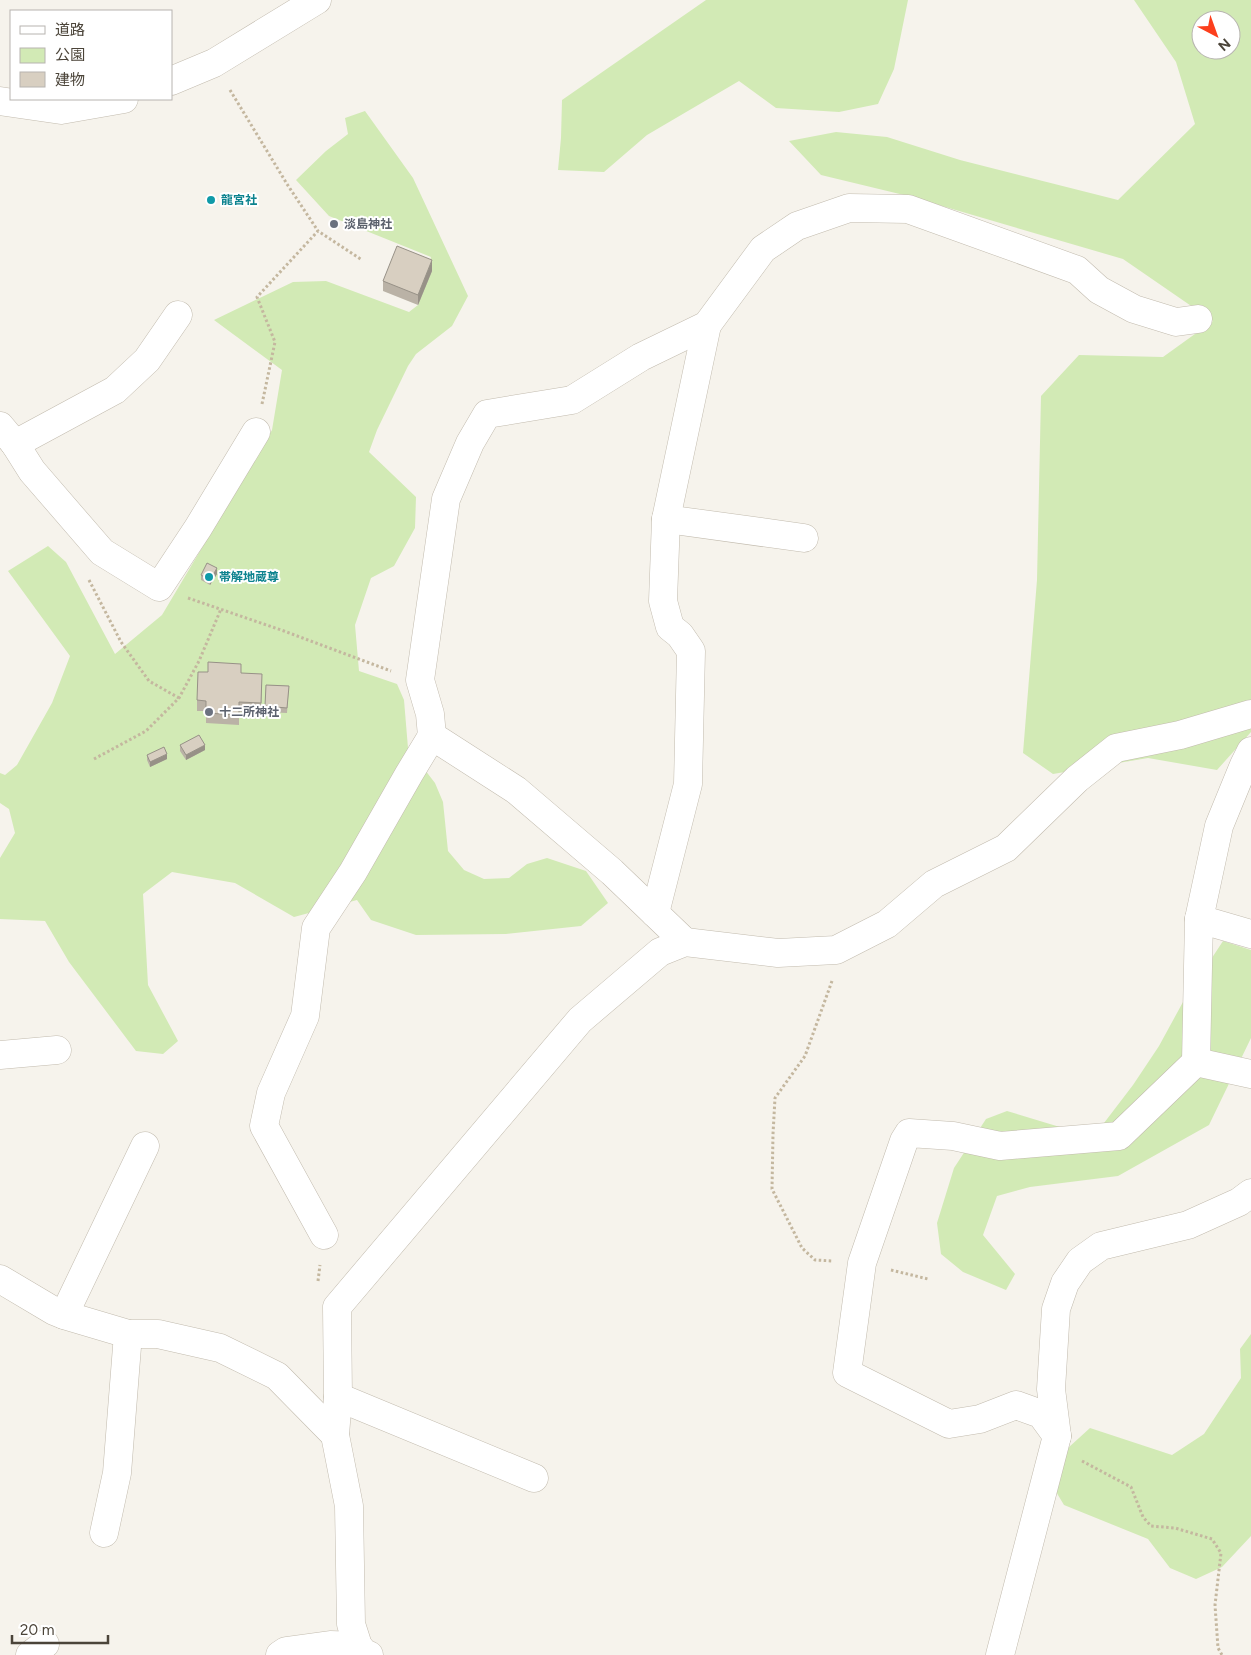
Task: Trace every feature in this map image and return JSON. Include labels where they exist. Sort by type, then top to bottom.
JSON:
[{"type":"street","points":[[172,81],[214,63],[317,0]]},
{"type":"street","points":[[0,101],[61,110],[118,100]]},
{"type":"street","points":[[655,914],[688,784],[690,651],[680,635],[670,627],[663,601],[666,519],[707,325],[763,249],[797,226],[849,208],[908,209],[1077,270],[1099,290],[1134,309],[1176,322],[1198,319]]},
{"type":"street","points":[[178,315],[147,360],[115,390],[7,435],[32,471],[102,552],[159,587],[198,528],[256,432]]},
{"type":"street","points":[[324,1235],[264,1126],[271,1093],[304,1016],[316,928],[353,872],[432,736],[430,714],[420,680],[446,499],[470,443],[487,414],[572,400],[641,357],[707,325]]},
{"type":"street","points":[[666,519],[804,538]]},
{"type":"street","points":[[363,1651],[351,1624],[349,1506],[335,1435],[338,1397],[337,1306],[580,1020],[660,952],[685,942],[778,952],[836,950],[887,924],[934,884],[1006,848],[1077,779],[1116,748],[1180,735],[1251,714]]},
{"type":"street","points":[[432,736],[516,790],[612,872],[685,942]]},
{"type":"street","points":[[1055,1441],[1041,1414],[1016,1405],[980,1420],[949,1424],[847,1373],[862,1264],[904,1141],[909,1133],[953,1136],[1000,1146],[1119,1136],[1196,1062],[1199,919],[1219,826],[1251,752]]},
{"type":"street","points":[[1199,919],[1251,934]]},
{"type":"street","points":[[0,1055],[57,1050]]},
{"type":"street","points":[[1196,1062],[1251,1074]]},
{"type":"street","points":[[64,1315],[145,1146]]},
{"type":"street","points":[[1000,1655],[1055,1441],[1051,1389],[1056,1309],[1065,1283],[1080,1261],[1101,1246],[1188,1225],[1239,1202],[1251,1193]]},
{"type":"street","points":[[0,1279],[64,1315],[128,1334],[158,1334],[220,1348],[277,1376],[335,1435]]},
{"type":"street","points":[[104,1533],[117,1473],[128,1334]]},
{"type":"street","points":[[338,1397],[534,1478]]},
{"type":"street","points":[[280,1655],[286,1651],[330,1645],[363,1651]]},
{"type":"path","points":[[214,63],[287,184],[318,231],[362,260]]},
{"type":"path","points":[[256,432],[274,342],[257,297],[318,231]]},
{"type":"path","points":[[159,587],[395,673],[420,680]]},
{"type":"path","points":[[94,759],[146,731],[179,698],[199,661],[221,609]]},
{"type":"path","points":[[121,642],[149,681],[179,698]]},
{"type":"path","points":[[802,1248],[772,1189],[772,1134],[775,1098],[805,1056],[845,945]]},
{"type":"path","points":[[1055,1441],[1131,1487],[1143,1517],[1151,1526],[1175,1528],[1212,1539],[1221,1552],[1216,1605],[1218,1648],[1222,1655]]},
{"type":"green space","points":[[706,0],[908,0],[894,69],[878,104],[839,112],[776,108],[739,81],[647,135],[604,172],[558,170],[562,100]]},
{"type":"green space","points":[[1134,0],[1251,0],[1251,732],[1217,770],[1148,758],[1053,774],[1023,753],[1037,580],[1041,396],[1079,355],[1163,357],[1213,321],[1123,259],[908,196],[821,175],[789,141],[836,132],[887,137],[960,160],[1118,200],[1195,124],[1176,62]]},
{"type":"green space","points":[[365,111],[413,178],[468,296],[452,326],[416,354],[408,366],[377,430],[369,452],[416,497],[415,528],[394,566],[371,578],[355,625],[359,671],[397,684],[404,700],[408,748],[435,783],[443,802],[448,851],[464,870],[484,879],[509,878],[527,864],[547,858],[586,871],[608,903],[581,926],[506,934],[416,935],[371,920],[357,900],[294,917],[235,883],[172,872],[143,894],[148,985],[178,1041],[163,1054],[136,1051],[69,962],[45,921],[0,919],[0,858],[15,833],[9,809],[0,803],[0,773],[5,775],[17,765],[52,703],[70,656],[8,571],[48,546],[66,562],[115,654],[162,615],[272,430],[282,370],[214,320],[293,282],[326,281],[409,312],[418,305],[431,257],[329,216],[296,180],[326,151],[348,134],[345,118]]},
{"type":"green space","points":[[1223,941],[1251,950],[1251,1038],[1209,1125],[1118,1176],[1030,1187],[997,1196],[983,1235],[1015,1274],[1006,1290],[963,1272],[941,1254],[937,1223],[954,1168],[986,1119],[1007,1111],[1073,1131],[1104,1123],[1133,1085],[1159,1046],[1183,1002]]},
{"type":"green space","points":[[1251,1334],[1251,1536],[1222,1567],[1196,1579],[1170,1568],[1148,1539],[1064,1505],[1055,1490],[1056,1465],[1068,1448],[1090,1428],[1172,1455],[1204,1434],[1241,1378],[1240,1349]]},
{"type":"building","points":[[397,246],[432,260],[418,295],[383,281]]},
{"type":"building","points":[[207,563],[217,568],[210,580],[201,575]]},
{"type":"building","points":[[208,662],[241,664],[241,673],[262,674],[261,703],[239,702],[239,715],[206,713],[206,701],[197,700],[198,672],[208,672]]},
{"type":"building","points":[[266,685],[289,686],[287,708],[265,706]]},
{"type":"building","points":[[199,735],[205,745],[186,755],[180,745]]},
{"type":"building","points":[[164,747],[167,754],[150,762],[147,755]]},
{"type":"place","name":"龍宮社","points":[[211,200]]},
{"type":"place","name":"淡島神社","points":[[334,224]]},
{"type":"place","name":"帯解地蔵尊","points":[[209,577]]},
{"type":"place","name":"十二所神社","points":[[209,712]]}]
